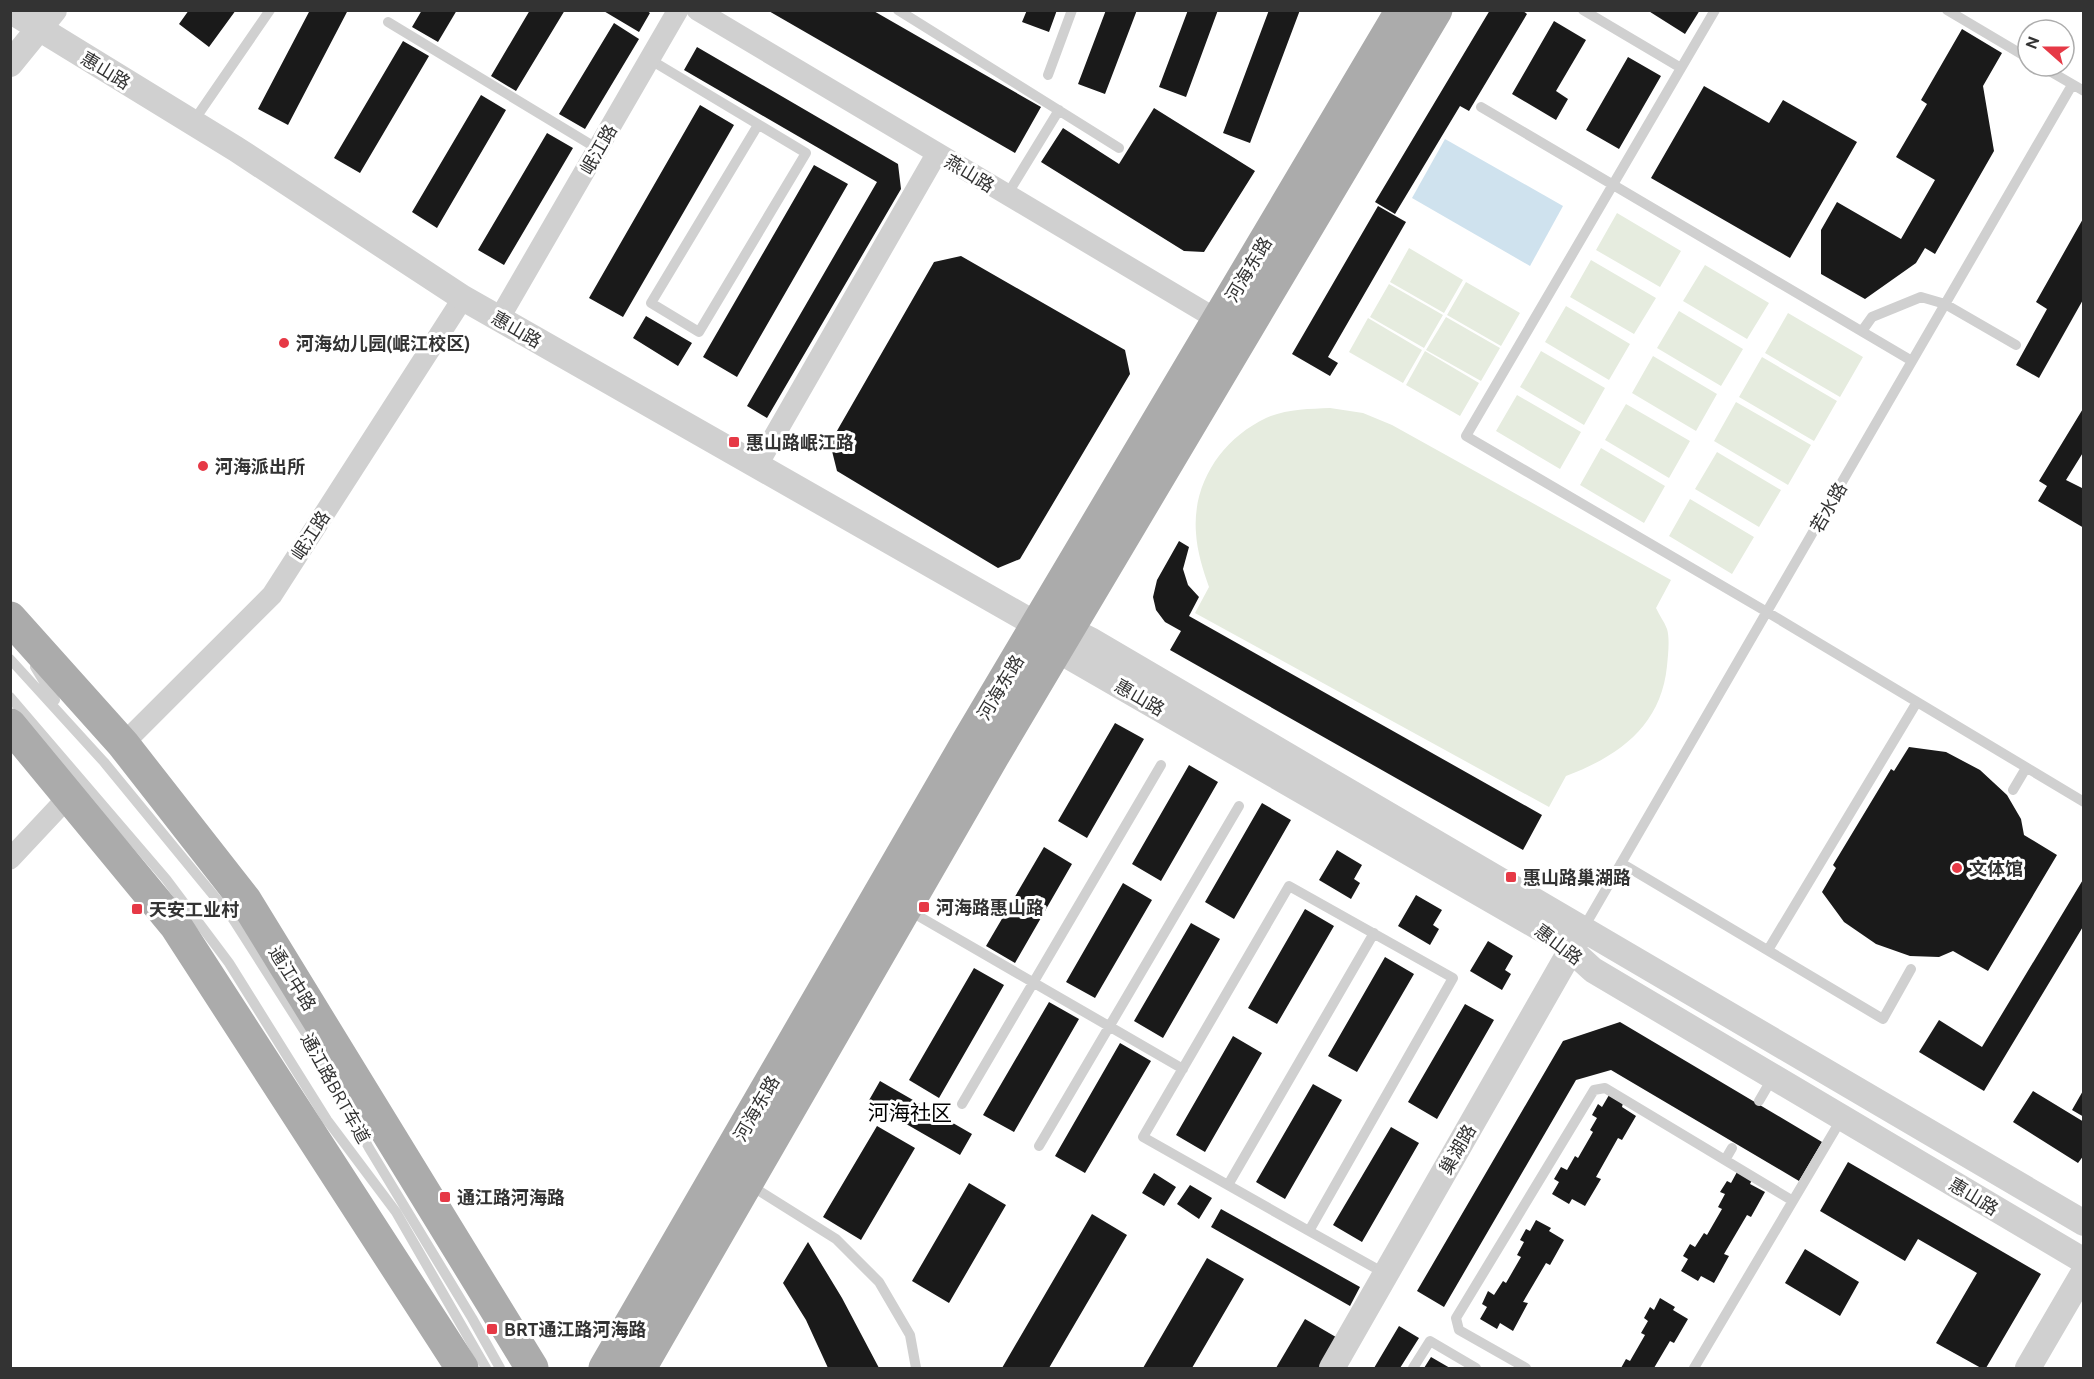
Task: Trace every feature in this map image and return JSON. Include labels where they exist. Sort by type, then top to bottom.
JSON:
[{"type":"main road","name":"河海东路","points":[[640,1368],[905,908],[1054,635],[1230,328],[1402,10]]},
{"type":"main road","name":"河海东路","points":[[1230,328],[1436,10]]},
{"type":"main road","name":"通江中路","points":[[10,618],[123,744],[245,900],[532,1368]]},
{"type":"main road","name":"河海东路","points":[[605,1368],[1054,635]]},
{"type":"main road","points":[[10,725],[176,926],[462,1368]]},
{"type":"street","name":"岷江路","points":[[499,319],[678,10]]},
{"type":"street","name":"燕山路","points":[[697,10],[1230,328]]},
{"type":"street","name":"惠山路","points":[[11,11],[47,20],[192,122],[463,298],[1054,635],[1559,939],[1577,939],[2084,1223]]},
{"type":"street","points":[[10,64],[47,20]]},
{"type":"street","points":[[757,466],[938,153]]},
{"type":"street","name":"岷江路","points":[[123,744],[272,595],[463,298]]},
{"type":"street","points":[[10,859],[70,795]]},
{"type":"street","name":"惠山路","points":[[1577,939],[1593,970],[2084,1261]]},
{"type":"street","name":"巢湖路","points":[[1332,1368],[1577,939]]},
{"type":"street","points":[[2028,1368],[2084,1272]]},
{"type":"lane","points":[[192,122],[270,10]]},
{"type":"lane","points":[[898,10],[1119,148]]},
{"type":"lane","points":[[1048,75],[1072,10]]},
{"type":"lane","points":[[1583,10],[1681,68]]},
{"type":"lane","points":[[1715,10],[1466,436],[1767,612],[2084,802]]},
{"type":"lane","points":[[1947,10],[2016,51]]},
{"type":"lane","points":[[388,22],[598,149]]},
{"type":"lane","points":[[649,59],[806,153],[699,332],[651,303],[758,125]]},
{"type":"lane","points":[[2061,78],[2084,91]]},
{"type":"lane","name":"若水路","points":[[1577,939],[2072,85]]},
{"type":"lane","points":[[1481,108],[1912,361]]},
{"type":"lane","points":[[1007,195],[1059,110]]},
{"type":"lane","points":[[1862,331],[1872,317],[1921,297],[1945,304],[2016,345]]},
{"type":"lane","points":[[10,625],[67,721]]},
{"type":"lane","name":"通江路BRT车道","points":[[10,659],[104,762],[232,919],[314,1046],[369,1148],[501,1368]]},
{"type":"lane","name":"通江路BRT车道","points":[[10,697],[166,879],[229,963],[327,1120],[396,1212],[486,1368]]},
{"type":"lane","points":[[1768,950],[1917,702]]},
{"type":"lane","points":[[962,1104],[1161,765]]},
{"type":"lane","points":[[2013,790],[2026,768]]},
{"type":"lane","points":[[1039,1146],[1239,806]]},
{"type":"lane","points":[[1622,863],[1883,1019],[1911,969]]},
{"type":"lane","points":[[1309,1231],[1453,978],[1289,886],[1143,1137],[1309,1231],[1386,1274]]},
{"type":"lane","points":[[905,908],[1183,1069]]},
{"type":"lane","points":[[1228,1185],[1374,933]]},
{"type":"lane","points":[[257,1051],[312,1096]]},
{"type":"lane","points":[[1759,1101],[1773,1077]]},
{"type":"lane","points":[[1526,1368],[1459,1330],[1456,1318],[1594,1090],[1605,1088],[1793,1201]]},
{"type":"lane","points":[[1694,1368],[1842,1118]]},
{"type":"lane","points":[[1725,1160],[1732,1148]]},
{"type":"lane","points":[[747,1183],[836,1239],[879,1282],[910,1335],[916,1368]]},
{"type":"lane","points":[[1413,1368],[1430,1341],[1476,1368]]},
{"type":"shaded area","points":[[1617,213],[1681,251],[1660,287],[1596,250]]},
{"type":"shaded area","points":[[1409,248],[1463,280],[1444,313],[1390,282]]},
{"type":"shaded area","points":[[1591,260],[1656,298],[1634,334],[1570,297]]},
{"type":"shaded area","points":[[1705,265],[1769,303],[1747,339],[1683,301]]},
{"type":"shaded area","points":[[1466,282],[1520,313],[1501,346],[1447,315]]},
{"type":"shaded area","points":[[1389,284],[1443,315],[1424,348],[1370,317]]},
{"type":"shaded area","points":[[1566,306],[1630,344],[1609,380],[1545,342]]},
{"type":"shaded area","points":[[1679,311],[1743,349],[1721,386],[1657,348]]},
{"type":"shaded area","points":[[1788,313],[1863,357],[1840,397],[1765,353]]},
{"type":"shaded area","points":[[1446,317],[1500,348],[1481,381],[1426,350]]},
{"type":"shaded area","points":[[1368,318],[1422,350],[1403,383],[1349,352]]},
{"type":"shaded area","points":[[1425,351],[1479,383],[1460,416],[1406,385]]},
{"type":"shaded area","points":[[1541,351],[1605,388],[1584,425],[1520,387]]},
{"type":"shaded area","points":[[1653,356],[1717,394],[1696,431],[1632,393]]},
{"type":"shaded area","points":[[1762,357],[1837,401],[1814,441],[1739,397]]},
{"type":"shaded area","points":[[1517,395],[1581,432],[1560,469],[1496,431]]},
{"type":"shaded area","points":[[1736,402],[1811,445],[1788,485],[1714,441]]},
{"type":"shaded area","points":[[1626,404],[1690,441],[1669,478],[1605,440]]},
{"type":"shaded area","points":[[1330,408],[1363,413],[1392,425],[1671,580],[1656,608],[1667,629],[1669,642],[1663,687],[1656,706],[1634,736],[1620,748],[1603,759],[1566,776],[1549,807],[1195,613],[1209,587],[1198,547],[1196,515],[1199,497],[1213,465],[1223,450],[1236,438],[1266,418],[1290,411]]},
{"type":"shaded area","points":[[1601,448],[1665,486],[1644,523],[1580,485]]},
{"type":"shaded area","points":[[1717,452],[1781,490],[1759,527],[1695,489]]},
{"type":"shaded area","points":[[1690,499],[1754,537],[1732,574],[1669,536]]},
{"type":"water","points":[[1445,139],[1563,206],[1530,266],[1412,198]]},
{"type":"building","points":[[189,10],[236,10],[209,47],[179,24]]},
{"type":"building","points":[[310,10],[348,10],[288,125],[258,109]]},
{"type":"building","points":[[422,10],[457,10],[438,42],[412,27]]},
{"type":"building","points":[[530,10],[565,10],[516,91],[491,76]]},
{"type":"building","points":[[602,10],[646,10],[650,13],[639,32]]},
{"type":"building","points":[[767,10],[872,10],[1041,107],[1015,153]]},
{"type":"building","points":[[1027,10],[1057,10],[1049,32],[1022,22]]},
{"type":"building","points":[[1106,10],[1137,10],[1105,94],[1078,84]]},
{"type":"building","points":[[1188,10],[1218,10],[1186,97],[1159,87]]},
{"type":"building","points":[[1269,10],[1300,10],[1250,143],[1223,133]]},
{"type":"building","points":[[1490,10],[1522,10],[1527,14],[1469,111],[1460,106],[1395,214],[1375,202]]},
{"type":"building","points":[[1647,10],[1700,10],[1685,34]]},
{"type":"building","points":[[1554,21],[1586,40],[1556,91],[1568,99],[1556,120],[1512,94]]},
{"type":"building","points":[[614,23],[639,39],[585,129],[559,114]]},
{"type":"building","points":[[1962,29],[2002,53],[1983,86],[1994,151],[1935,254],[1925,248],[1916,263],[1865,299],[1821,274],[1821,230],[1837,202],[1901,239],[1935,180],[1896,157],[1927,104],[1921,100]]},
{"type":"building","points":[[403,41],[429,56],[360,173],[334,158]]},
{"type":"building","points":[[697,47],[898,164],[901,189],[767,418],[747,406],[877,182],[684,70]]},
{"type":"building","points":[[1628,57],[1661,76],[1619,149],[1586,130]]},
{"type":"building","points":[[1704,86],[1769,123],[1783,100],[1857,142],[1790,258],[1651,178]]},
{"type":"building","points":[[481,95],[506,110],[437,228],[412,212]]},
{"type":"building","points":[[700,105],[734,125],[623,317],[589,298]]},
{"type":"building","points":[[1154,108],[1255,171],[1204,252],[1184,251],[1041,162],[1063,128],[1119,164]]},
{"type":"building","points":[[547,133],[573,148],[504,265],[478,250]]},
{"type":"building","points":[[814,165],[848,184],[737,377],[703,357]]},
{"type":"building","points":[[1378,206],[1406,222],[1328,357],[1338,363],[1330,376],[1292,354]]},
{"type":"building","points":[[2084,217],[2084,298],[2039,378],[2016,365],[2047,309],[2036,302]]},
{"type":"building","points":[[961,256],[1125,350],[1130,374],[1020,559],[998,568],[837,471],[830,443],[934,262]]},
{"type":"building","points":[[646,316],[692,343],[678,366],[633,338]]},
{"type":"building","points":[[2084,407],[2084,451],[2066,480],[2084,489],[2084,528],[2038,501],[2047,486],[2039,481]]},
{"type":"building","points":[[1179,541],[1189,547],[1183,569],[1188,585],[1199,597],[1189,616],[1542,815],[1523,850],[1170,650],[1181,631],[1165,622],[1156,610],[1153,597],[1157,580]]},
{"type":"building","points":[[1115,723],[1144,739],[1087,838],[1058,821]]},
{"type":"building","name":"文体馆","points":[[1909,747],[1946,752],[1980,770],[2007,795],[2021,819],[2024,835],[2057,855],[1988,971],[1953,951],[1939,957],[1910,956],[1876,944],[1844,922],[1822,892],[1836,868],[1833,865],[1891,769],[1894,771]]},
{"type":"building","points":[[1189,765],[1218,782],[1161,881],[1132,864]]},
{"type":"building","points":[[1262,803],[1291,820],[1234,919],[1205,902]]},
{"type":"building","points":[[1044,847],[1072,864],[1015,963],[986,946]]},
{"type":"building","points":[[1337,850],[1362,865],[1354,879],[1360,883],[1351,899],[1319,880]]},
{"type":"building","points":[[2084,878],[2084,925],[1984,1091],[1919,1052],[1939,1020],[1982,1047]]},
{"type":"building","points":[[1123,883],[1152,900],[1095,998],[1066,982]]},
{"type":"building","points":[[1416,895],[1442,910],[1433,925],[1439,929],[1430,945],[1398,926]]},
{"type":"building","points":[[1305,909],[1334,926],[1277,1024],[1248,1008]]},
{"type":"building","points":[[1191,923],[1220,939],[1163,1038],[1134,1021]]},
{"type":"building","points":[[1488,941],[1513,956],[1505,970],[1511,974],[1502,990],[1470,971]]},
{"type":"building","points":[[1385,957],[1414,974],[1357,1072],[1328,1056]]},
{"type":"building","points":[[974,968],[1004,985],[939,1098],[909,1080]]},
{"type":"building","points":[[1049,1002],[1079,1019],[1014,1132],[983,1115]]},
{"type":"building","points":[[1465,1004],[1494,1020],[1437,1119],[1408,1102]]},
{"type":"building","points":[[1620,1022],[1822,1142],[1799,1181],[1611,1070],[1576,1080],[1444,1307],[1417,1291],[1563,1041]]},
{"type":"building","points":[[1233,1036],[1262,1053],[1205,1152],[1176,1135]]},
{"type":"building","points":[[1120,1043],[1151,1061],[1085,1173],[1055,1156]]},
{"type":"building","points":[[880,1081],[972,1134],[960,1155],[868,1102]]},
{"type":"building","points":[[1313,1084],[1342,1100],[1285,1199],[1256,1182]]},
{"type":"building","points":[[2084,1089],[2084,1117],[2072,1110]]},
{"type":"building","points":[[2033,1091],[2084,1122],[2084,1155],[2078,1163],[2013,1122]]},
{"type":"building","points":[[1609,1095],[1623,1103],[1622,1107],[1636,1116],[1622,1140],[1618,1138],[1596,1177],[1601,1179],[1585,1206],[1572,1199],[1569,1204],[1552,1194],[1559,1182],[1554,1179],[1561,1167],[1567,1170],[1575,1156],[1578,1158],[1593,1132],[1590,1130],[1597,1118],[1592,1115],[1598,1104],[1602,1107]]},
{"type":"building","points":[[877,1126],[915,1148],[861,1240],[823,1217]]},
{"type":"building","points":[[1391,1127],[1419,1143],[1362,1242],[1333,1225]]},
{"type":"building","points":[[1848,1162],[2041,1274],[1986,1368],[1981,1368],[1936,1343],[1977,1273],[1918,1239],[1905,1261],[1820,1211]]},
{"type":"building","points":[[1737,1172],[1752,1180],[1750,1184],[1765,1192],[1751,1217],[1747,1215],[1724,1254],[1729,1256],[1714,1283],[1701,1276],[1698,1281],[1681,1271],[1688,1259],[1683,1256],[1690,1244],[1695,1247],[1704,1233],[1707,1235],[1722,1209],[1718,1207],[1725,1194],[1720,1192],[1727,1181],[1731,1183]]},
{"type":"building","points":[[1154,1173],[1176,1187],[1164,1206],[1142,1193]]},
{"type":"building","points":[[969,1183],[1006,1205],[949,1303],[912,1281]]},
{"type":"building","points":[[1190,1185],[1212,1198],[1199,1219],[1177,1204]]},
{"type":"building","points":[[1221,1209],[1360,1287],[1350,1306],[1211,1227]]},
{"type":"building","points":[[1092,1214],[1127,1235],[1049,1368],[1002,1368]]},
{"type":"building","points":[[1536,1220],[1551,1228],[1549,1231],[1564,1240],[1550,1265],[1546,1263],[1523,1302],[1528,1303],[1513,1331],[1500,1323],[1497,1329],[1480,1319],[1487,1307],[1482,1304],[1488,1291],[1494,1295],[1503,1281],[1506,1283],[1521,1257],[1517,1255],[1524,1242],[1520,1240],[1526,1229],[1530,1231]]},
{"type":"building","points":[[808,1242],[842,1298],[879,1368],[828,1368],[806,1320],[783,1283]]},
{"type":"building","points":[[1805,1249],[1859,1282],[1840,1316],[1785,1283]]},
{"type":"building","points":[[1207,1258],[1244,1279],[1192,1368],[1143,1368]]},
{"type":"building","points":[[1660,1298],[1675,1307],[1673,1310],[1688,1319],[1674,1343],[1670,1341],[1654,1368],[1621,1368],[1626,1359],[1630,1361],[1645,1335],[1641,1333],[1648,1321],[1644,1318],[1650,1307],[1654,1310]]},
{"type":"building","points":[[1305,1319],[1341,1340],[1325,1368],[1276,1368]]},
{"type":"building","points":[[1399,1326],[1419,1338],[1400,1368],[1374,1368]]},
{"type":"building","points":[[1431,1357],[1450,1368],[1424,1368]]},
{"type":"place","name":"河海幼儿园(岷江校区)","points":[[284,343]]},
{"type":"place","name":"惠山路岷江路","points":[[734,442]]},
{"type":"place","name":"河海派出所","points":[[203,466]]},
{"type":"place","name":"文体馆","points":[[1957,868]]},
{"type":"place","name":"惠山路巢湖路","points":[[1511,877]]},
{"type":"place","name":"河海路惠山路","points":[[924,907]]},
{"type":"place","name":"天安工业村","points":[[137,909]]},
{"type":"place","name":"通江路河海路","points":[[445,1197]]},
{"type":"place","name":"BRT通江路河海路","points":[[492,1329]]},
{"type":"district","name":"河海社区","points":[[910,1112]]}]
